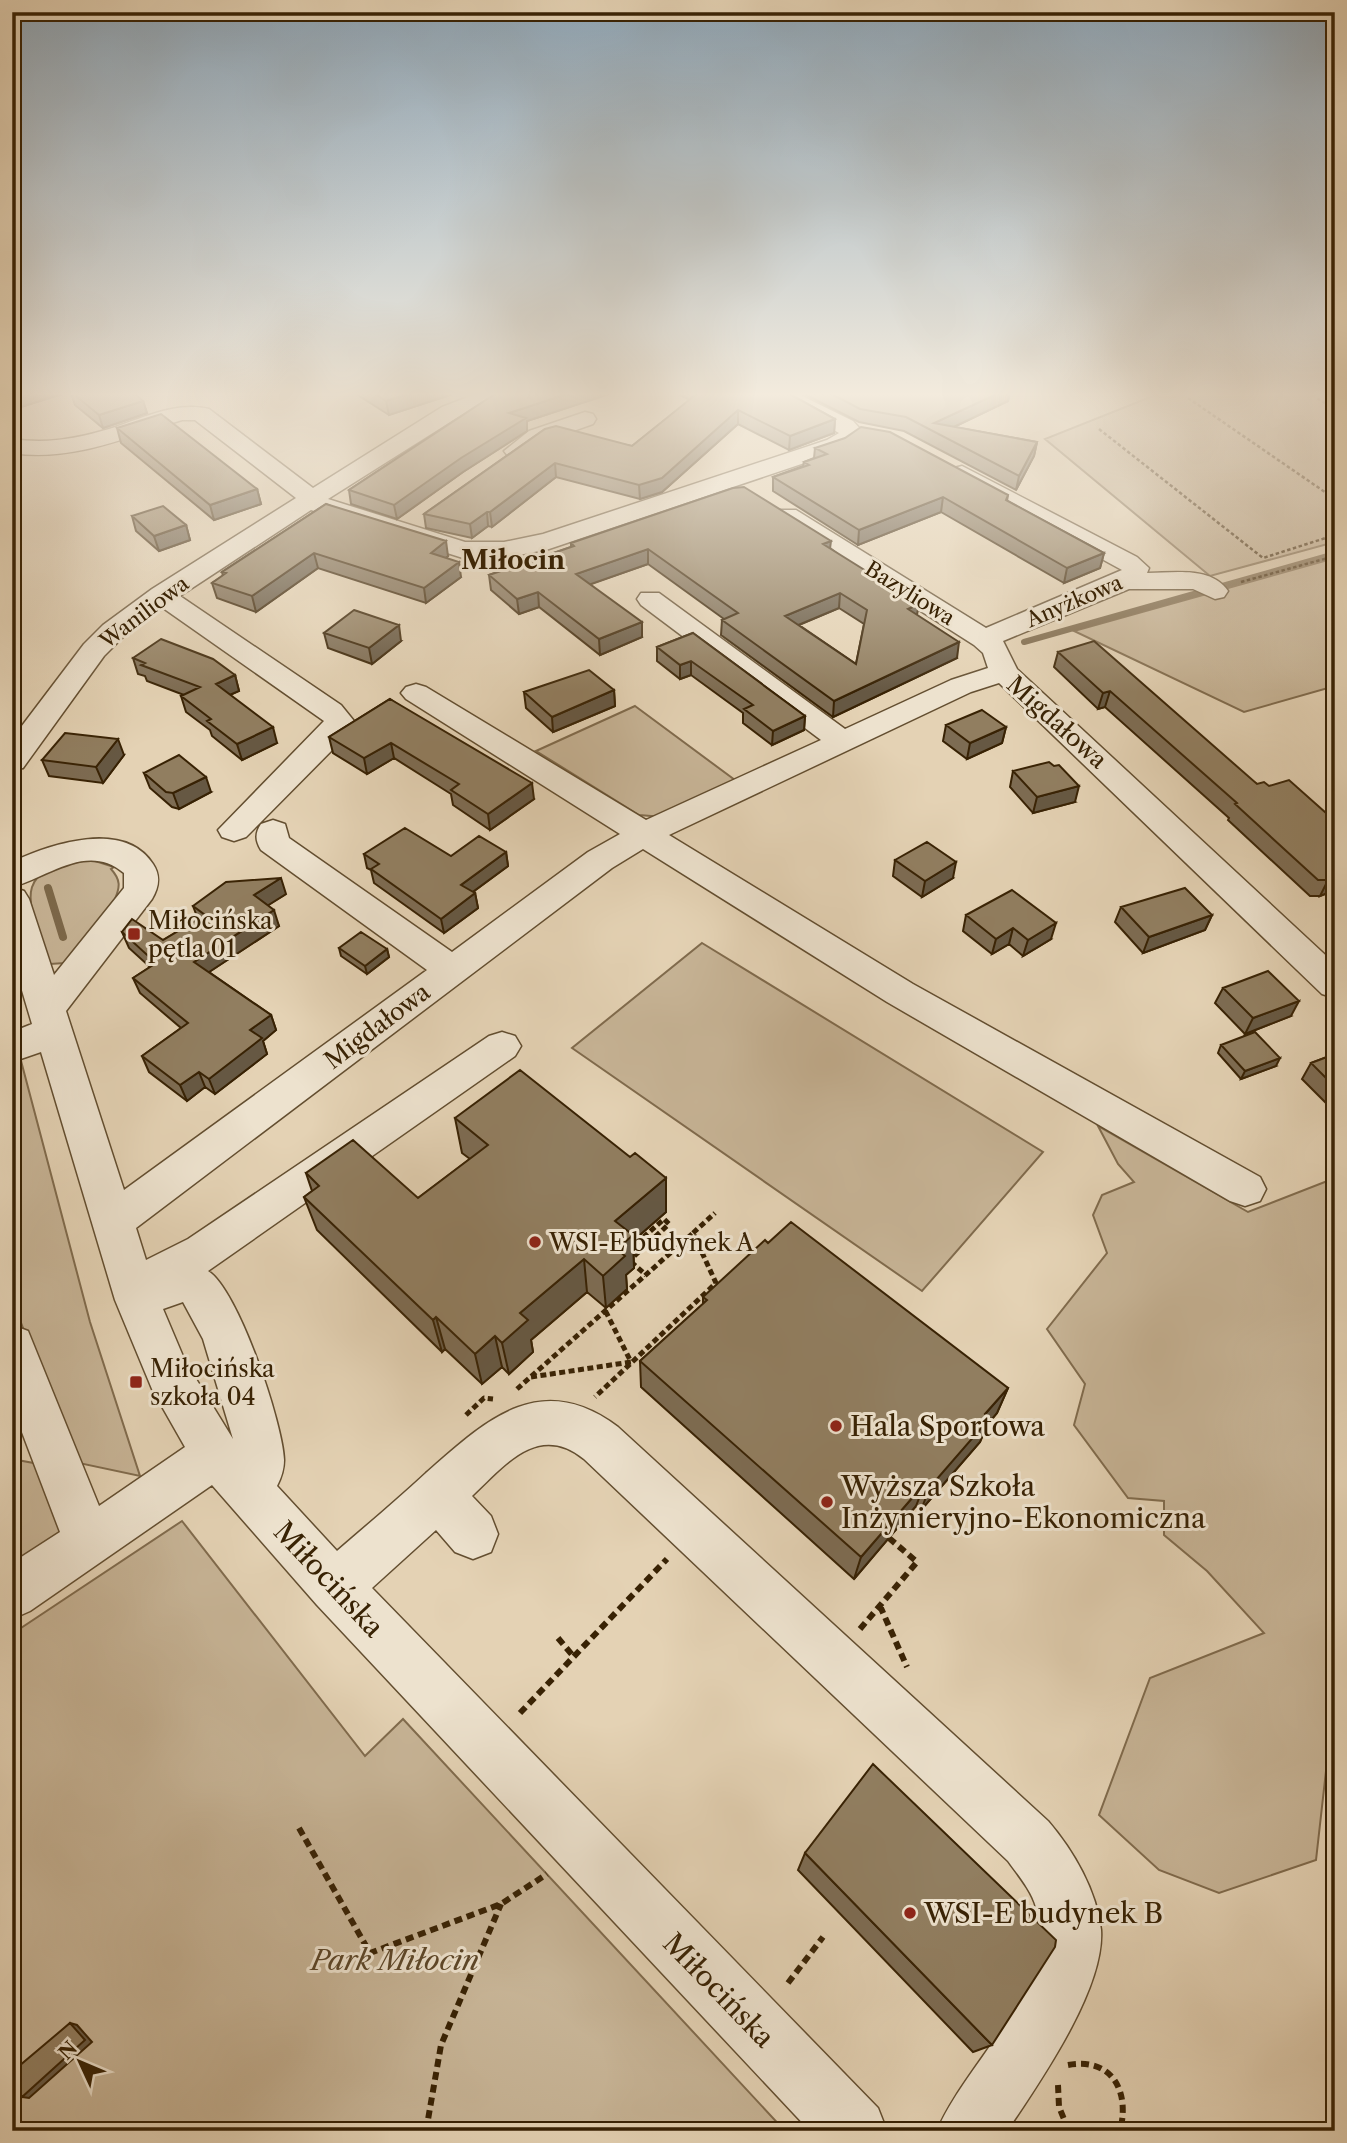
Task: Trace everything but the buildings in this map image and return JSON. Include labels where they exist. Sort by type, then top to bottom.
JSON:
[{"type":"street","points":[[301,492],[311,500],[399,532],[463,550],[488,551],[526,547],[695,492]]},
{"type":"street","name":"Waniliowa","points":[[12,761],[94,650],[113,631],[161,595],[324,492]]},
{"type":"street","name":"Bazyliowa","points":[[751,492],[984,639],[996,650],[1004,672]]},
{"type":"street","name":"Anyżkowa","points":[[984,639],[1125,581],[1135,574],[1136,568],[997,492]]},
{"type":"street","points":[[399,532],[422,516]]},
{"type":"street","points":[[1125,581],[1184,580],[1203,583],[1214,591]]},
{"type":"street","points":[[161,595],[331,711],[339,721],[335,730],[234,830]]},
{"type":"street","points":[[650,599],[842,742]]},
{"type":"street","name":"Migdałowa","points":[[112,1222],[600,860],[644,834],[961,686],[1004,672],[1335,985]]},
{"type":"street","points":[[416,693],[900,993],[1245,1189]]},
{"type":"street","points":[[273,831],[273,842],[452,970]]},
{"type":"street","points":[[12,876],[36,863],[80,850],[123,855],[138,864],[143,877],[140,891],[51,1020],[12,1048]]},
{"type":"street","name":"Miłocińska","points":[[12,899],[136,1294],[168,1374],[232,1474],[335,1587],[855,2131]]},
{"type":"street","points":[[136,1294],[203,1252],[502,1046]]},
{"type":"street","points":[[12,1593],[150,1502],[260,1463],[258,1433],[229,1348],[204,1292],[196,1285],[184,1283],[136,1294]]},
{"type":"street","points":[[12,1345],[88,1541]]},
{"type":"street","points":[[335,1587],[516,1430],[538,1423],[566,1423],[595,1438],[1028,1842],[1058,1886],[1072,1935],[1059,1989],[969,2131]]},
{"type":"street","points":[[438,1495],[472,1534]]},
{"type":"path","points":[[1179,492],[1263,558],[1335,535]]},
{"type":"path","points":[[1214,591],[1335,556]]},
{"type":"path","points":[[512,1393],[715,1213]]},
{"type":"path","points":[[629,1261],[669,1224],[664,1219],[623,1256],[629,1261],[646,1275]]},
{"type":"path","points":[[607,1385],[716,1283],[693,1233]]},
{"type":"path","points":[[606,1311],[631,1362]]},
{"type":"path","points":[[658,1337],[667,1345]]},
{"type":"path","points":[[530,1377],[631,1362]]},
{"type":"path","points":[[520,1713],[694,1532]]},
{"type":"path","points":[[870,1617],[917,1562],[889,1538]]},
{"type":"path","points":[[558,1638],[574,1657]]},
{"type":"path","points":[[299,1828],[370,1953],[501,1904],[557,1868]]},
{"type":"path","points":[[426,2131],[442,2045],[501,1904]]},
{"type":"path","points":[[788,1983],[823,1937]]},
{"type":"path","points":[[1069,2131],[1059,2107],[1059,2081],[1067,2066],[1082,2060],[1102,2066],[1116,2081],[1124,2105],[1125,2120],[1120,2131]]},
{"type":"green space","points":[[1109,492],[1335,492],[1335,542],[1210,576]]},
{"type":"green space","points":[[1335,558],[1335,686],[1244,712],[1074,631]]},
{"type":"green space","points":[[635,706],[739,783],[663,817],[639,815],[536,751]]},
{"type":"green space","points":[[92,860],[114,867],[111,869],[119,884],[115,899],[65,963],[50,964],[31,907],[31,892],[35,880],[46,871],[65,864]]},
{"type":"green space","points":[[702,943],[1043,1152],[922,1291],[572,1048]]},
{"type":"green space","points":[[20,1057],[90,1322],[140,1476],[74,1462],[12,1299],[12,1060]]},
{"type":"green space","points":[[1098,1126],[1248,1212],[1335,1178],[1335,1751],[1326,1771],[1316,1860],[1219,1893],[1159,1870],[1099,1815],[1150,1678],[1264,1633],[1207,1571],[1164,1535],[1164,1501],[1128,1498],[1074,1425],[1085,1384],[1047,1329],[1107,1253],[1093,1215],[1102,1195],[1134,1182],[1118,1164]]},
{"type":"green space","points":[[12,1459],[44,1465],[67,1527],[12,1575]]},
{"type":"green space","name":"Park Miłocin","points":[[182,1521],[365,1756],[403,1719],[785,2131],[12,2131],[12,1634]]},
{"type":"waterway","points":[[1024,642],[1335,554]]},
{"type":"waterway","points":[[48,888],[63,937]]},
{"type":"place","name":"Miłocińska pętla 01","points":[[134,934]]},
{"type":"place","name":"WSI-E budynek A","points":[[535,1242]]},
{"type":"place","name":"Miłocińska szkoła 04","points":[[136,1382]]},
{"type":"place","name":"Hala Sportowa","points":[[836,1426]]},
{"type":"place","name":"Wyższa Szkoła Inżynieryjno-Ekonomiczna","points":[[827,1502]]},
{"type":"place","name":"WSI-E budynek B","points":[[910,1913]]},
{"type":"district","name":"Miłocin","points":[[513,560]]}]
